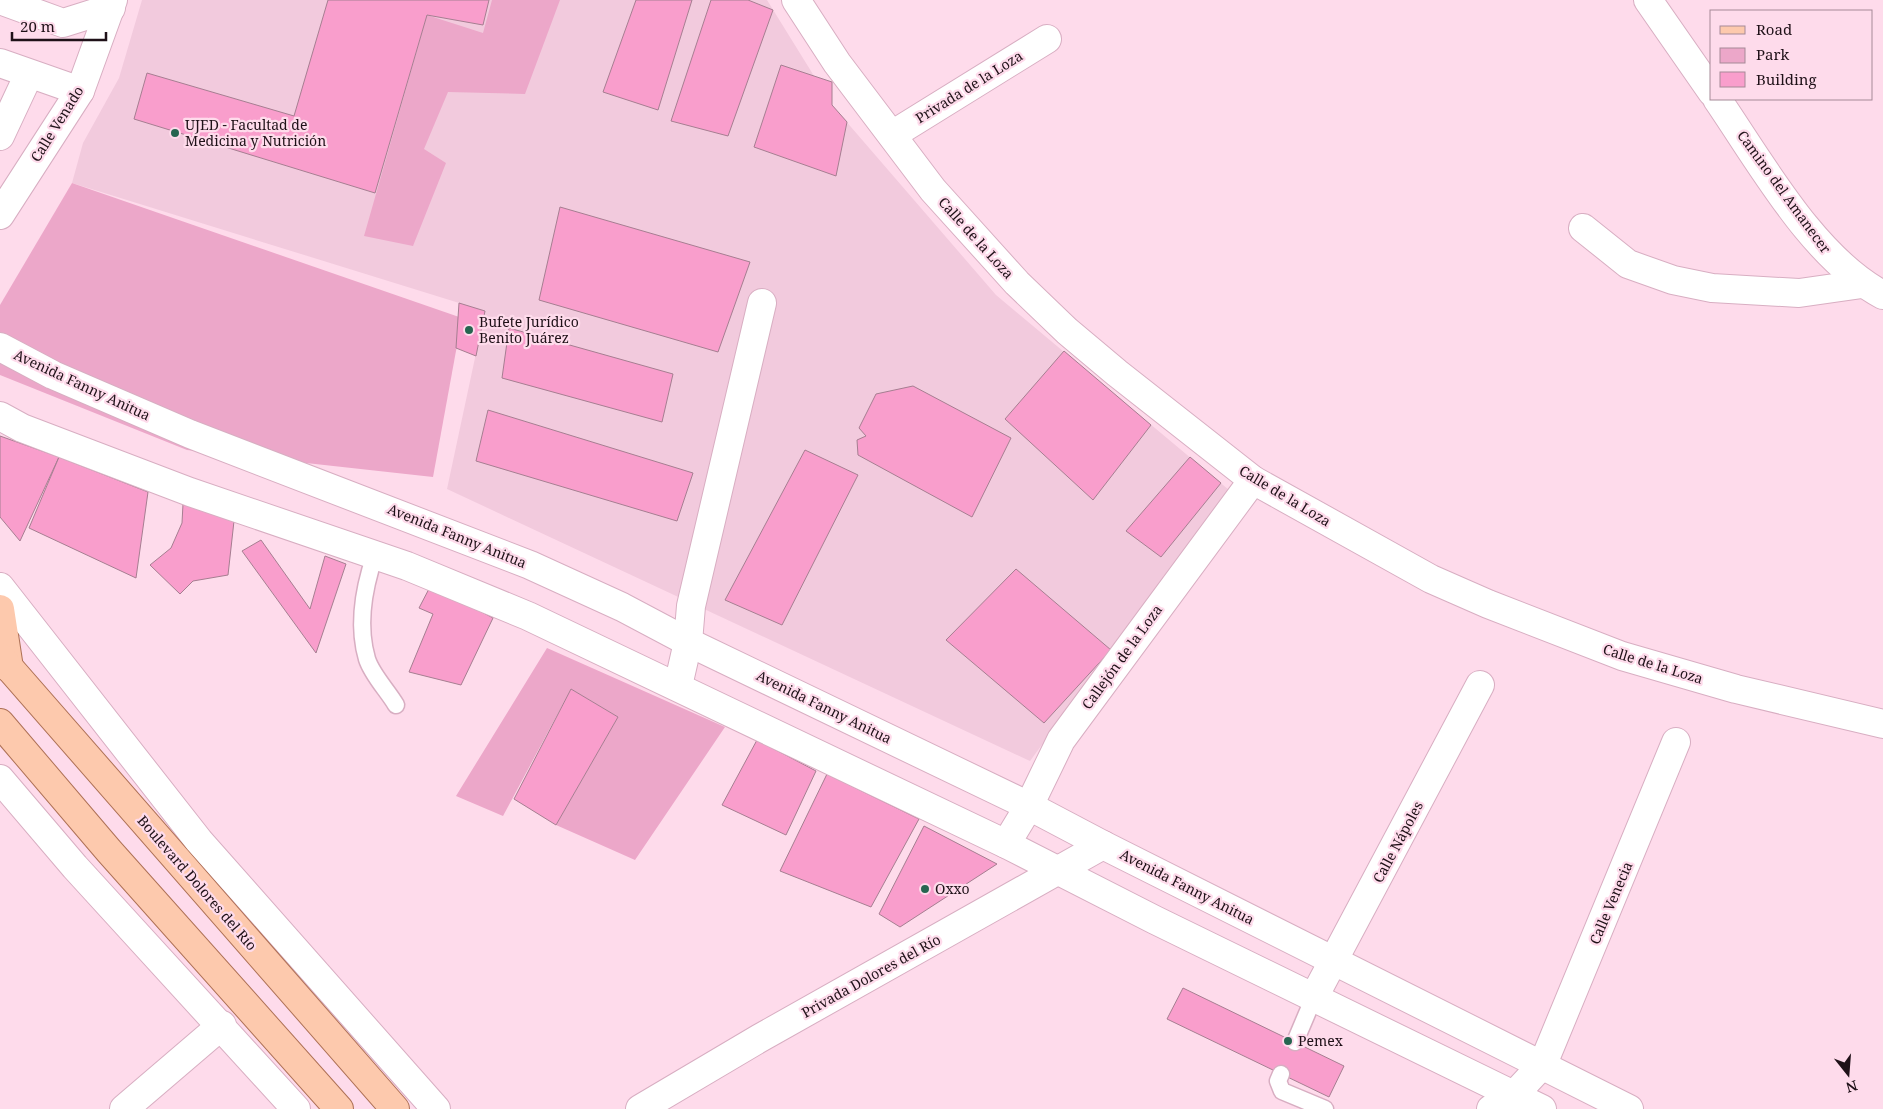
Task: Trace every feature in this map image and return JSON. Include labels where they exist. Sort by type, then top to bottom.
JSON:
[{"type":"main road","points":[[0,609],[4,662]]},
{"type":"main road","name":"Boulevard Dolores del Río","points":[[4,662],[396,1109]]},
{"type":"main road","points":[[0,723],[109,851],[339,1109]]},
{"type":"street","points":[[0,0],[63,23],[112,4]]},
{"type":"street","name":"Calle de la Loza","points":[[796,0],[837,63],[933,190],[1017,283],[1074,337],[1253,480],[1431,579],[1516,615],[1622,656],[1763,696],[1883,724]]},
{"type":"street","points":[[1648,0],[1710,89]]},
{"type":"street","name":"Calle Venado","points":[[0,215],[80,91],[112,4]]},
{"type":"street","name":"Privada de la Loza","points":[[892,135],[1046,39]]},
{"type":"street","points":[[0,64],[80,91]]},
{"type":"street","points":[[0,136],[29,74]]},
{"type":"street","name":"Camino del Amanecer","points":[[1718,100],[1787,200],[1831,256],[1873,289]]},
{"type":"street","points":[[1583,228],[1628,264],[1650,274],[1681,282],[1712,288],[1799,293],[1873,289]]},
{"type":"street","points":[[678,686],[688,642],[691,606],[762,303]]},
{"type":"street","name":"Avenida Fanny Anitua","points":[[0,347],[53,374],[190,434],[530,565],[622,607],[688,642],[1029,806],[1103,846],[1543,1064],[1629,1109]]},
{"type":"street","points":[[0,416],[22,428],[190,492],[407,566],[528,616],[1006,844],[1314,998],[1524,1106],[1543,1064]]},
{"type":"street","name":"Callejón de la Loza","points":[[1006,844],[1029,806],[1061,740],[1253,480]]},
{"type":"street","points":[[0,588],[199,841],[436,1109]]},
{"type":"street","name":"Calle Nápoles","points":[[1314,998],[1480,685]]},
{"type":"street","name":"Calle Venecia","points":[[1543,1064],[1676,742]]},
{"type":"street","points":[[0,779],[75,867],[296,1109]]},
{"type":"street","name":"Privada Dolores del Río","points":[[640,1109],[760,1038],[1103,846]]},
{"type":"street","points":[[124,1109],[222,1026]]},
{"type":"lane","points":[[375,555],[367,578],[362,619],[368,660],[396,706]]},
{"type":"lane","points":[[1295,1042],[1314,998]]},
{"type":"lane","points":[[1281,1074],[1278,1081],[1282,1091],[1325,1109]]},
{"type":"shaded area","points":[[142,0],[767,0],[832,105],[996,295],[1229,490],[1030,761],[447,489],[485,311],[72,183],[83,143],[119,78]]},
{"type":"green space","points":[[492,0],[560,0],[525,94],[448,92],[424,149],[446,163],[413,246],[364,236],[427,15],[483,33]]},
{"type":"green space","points":[[72,183],[462,318],[433,477],[187,450],[0,375],[0,305]]},
{"type":"green space","points":[[547,648],[725,727],[635,860],[556,825],[618,717],[571,689],[503,816],[456,796]]},
{"type":"building","points":[[328,0],[489,0],[483,25],[427,15],[375,193],[134,119],[147,73],[294,116]]},
{"type":"building","points":[[636,0],[692,0],[658,110],[603,92]]},
{"type":"building","points":[[711,0],[748,0],[773,10],[728,136],[671,121]]},
{"type":"building","points":[[781,65],[832,82],[832,105],[847,122],[836,176],[754,147]]},
{"type":"building","points":[[560,207],[750,262],[718,352],[539,300]]},
{"type":"building","name":"Bufete Jurídico Benito Juárez","points":[[459,303],[485,311],[476,356],[456,348]]},
{"type":"building","points":[[509,328],[673,374],[662,422],[502,378]]},
{"type":"building","points":[[1064,351],[1151,425],[1093,500],[1005,419]]},
{"type":"building","points":[[913,386],[1011,438],[972,517],[858,455],[857,440],[866,436],[859,428],[876,394]]},
{"type":"building","points":[[488,410],[693,473],[677,521],[476,461]]},
{"type":"building","points":[[0,436],[59,457],[20,541],[0,517]]},
{"type":"building","points":[[805,450],[858,475],[782,625],[725,600]]},
{"type":"building","points":[[59,457],[148,492],[136,578],[29,528]]},
{"type":"building","points":[[1190,457],[1221,483],[1161,557],[1126,531]]},
{"type":"building","points":[[183,504],[234,521],[228,575],[193,581],[180,594],[150,565],[171,548],[182,523]]},
{"type":"building","points":[[261,540],[310,609],[325,556],[346,564],[316,653],[242,551]]},
{"type":"building","points":[[1016,569],[1111,650],[1044,723],[946,640]]},
{"type":"building","points":[[431,585],[493,618],[461,685],[409,672],[433,614],[419,608]]},
{"type":"building","points":[[571,689],[618,717],[556,825],[514,799]]},
{"type":"building","points":[[757,740],[816,771],[786,835],[722,805]]},
{"type":"building","points":[[827,774],[919,819],[871,907],[780,871]]},
{"type":"building","name":"Oxxo","points":[[924,826],[997,864],[900,927],[879,914]]},
{"type":"building","points":[[1183,988],[1344,1066],[1329,1097],[1167,1019]]},
{"type":"place","name":"UJED - Facultad de Medicina y Nutrición","points":[[175,133]]},
{"type":"place","name":"Bufete Jurídico Benito Juárez","points":[[469,330]]},
{"type":"place","name":"Oxxo","points":[[925,889]]},
{"type":"place","name":"Pemex","points":[[1288,1041]]}]
